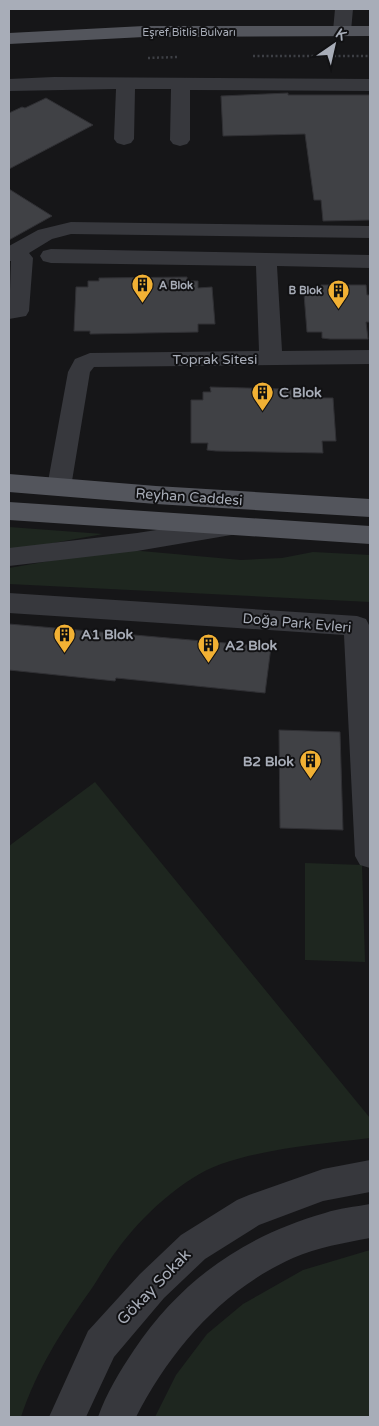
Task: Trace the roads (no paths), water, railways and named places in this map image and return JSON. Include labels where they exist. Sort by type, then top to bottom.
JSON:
[{"type":"main road","name":"Eşref Bitlis Bulvarı","points":[[9,40],[84,34],[160,31],[370,31]]},
{"type":"main road","name":"Eşref Bitlis Bulvarı","points":[[9,54],[55,49],[162,46],[370,46]]},
{"type":"main road","name":"Reyhan Caddesi","points":[[9,483],[370,508]]},
{"type":"main road","points":[[54,514],[59,487]]},
{"type":"main road","name":"Reyhan Caddesi","points":[[9,511],[370,535]]},
{"type":"street","points":[[342,31],[344,9]]},
{"type":"street","points":[[9,85],[54,83],[370,84]]},
{"type":"street","points":[[124,139],[126,83]]},
{"type":"street","points":[[180,140],[181,83]]},
{"type":"street","points":[[12,253],[52,231],[72,228],[370,232]]},
{"type":"street","points":[[9,312],[18,311],[22,258],[12,253]]},
{"type":"street","points":[[51,256],[266,261],[370,261]]},
{"type":"street","name":"Toprak Sitesi","points":[[59,487],[82,364],[90,360],[271,359],[266,261]]},
{"type":"street","points":[[271,359],[370,357]]},
{"type":"street","points":[[9,557],[137,542],[234,527]]},
{"type":"street","name":"Doğa Park Evleri","points":[[9,603],[357,626],[370,856]]},
{"type":"street","name":"Gökay Sokak","points":[[67,1417],[101,1344],[152,1286],[193,1247],[249,1212],[323,1185],[370,1176]]},
{"type":"street","points":[[116,1417],[128,1391],[146,1361],[170,1330],[196,1301],[228,1274],[268,1251],[312,1234],[353,1223],[370,1222]]},
{"type":"place","name":"A Blok","points":[[143,304]]},
{"type":"place","name":"B Blok","points":[[338,309]]},
{"type":"place","name":"C Blok","points":[[263,411]]},
{"type":"place","name":"A1 Blok","points":[[65,653]]},
{"type":"place","name":"A2 Blok","points":[[209,664]]},
{"type":"place","name":"B2 Blok","points":[[310,780]]}]
